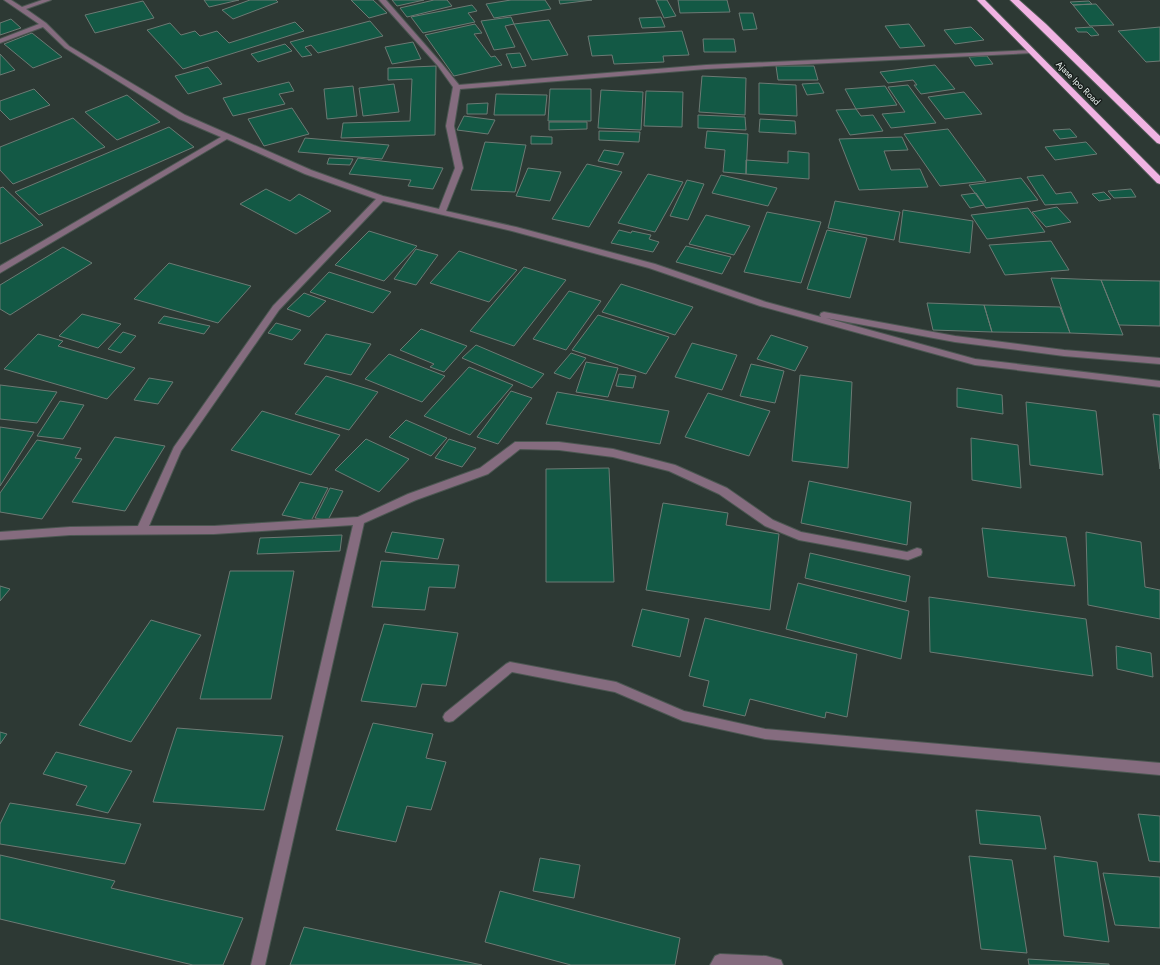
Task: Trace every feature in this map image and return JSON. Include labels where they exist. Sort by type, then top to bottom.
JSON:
[{"type":"highway","name":"Ajase Ipo Road","points":[[981,0],[1160,181]]},
{"type":"highway","name":"Ajase Ipo Road","points":[[1014,0],[1043,26],[1160,141]]},
{"type":"street","points":[[7,0],[44,24],[67,47],[182,117],[308,172],[381,198],[442,212],[652,266],[763,304],[975,362],[1160,384]]},
{"type":"street","points":[[21,9],[48,0]]},
{"type":"street","points":[[382,0],[440,65],[457,87],[450,126],[459,168],[442,212]]},
{"type":"street","points":[[0,41],[44,24]]},
{"type":"street","points":[[457,87],[706,67],[1032,51]]},
{"type":"street","points":[[0,270],[226,137]]},
{"type":"street","points":[[142,530],[177,450],[276,308],[381,198]]},
{"type":"street","points":[[763,304],[955,339],[1064,353],[1160,361]]},
{"type":"street","points":[[0,536],[70,532],[214,530],[359,521],[412,497],[484,471],[518,445],[559,446],[613,453],[672,468],[723,491],[769,523],[799,536],[908,556],[917,552]]},
{"type":"street","points":[[258,965],[359,521]]},
{"type":"street","points":[[449,717],[510,667],[616,687],[683,716],[765,734],[1160,770]]},
{"type":"street","points":[[717,965],[720,962],[766,962],[776,965]]},
{"type":"building","points":[[204,0],[239,0],[209,7]]},
{"type":"building","points":[[250,0],[276,0],[278,2],[233,19],[222,10]]},
{"type":"building","points":[[351,0],[373,0],[387,13],[369,18]]},
{"type":"building","points":[[392,0],[424,0],[397,6]]},
{"type":"building","points":[[434,0],[447,0],[452,6],[407,17],[400,8]]},
{"type":"building","points":[[511,0],[545,0],[551,9],[494,18],[486,4]]},
{"type":"building","points":[[559,0],[592,0],[560,4]]},
{"type":"building","points":[[656,0],[667,0],[676,16],[664,18]]},
{"type":"building","points":[[678,0],[727,0],[730,12],[680,13]]},
{"type":"building","points":[[143,1],[154,18],[95,33],[85,15]]},
{"type":"building","points":[[1089,1],[1092,4],[1073,5],[1070,2]]},
{"type":"building","points":[[1096,4],[1114,25],[1090,26],[1073,5]]},
{"type":"building","points":[[472,5],[477,11],[468,13],[475,22],[423,33],[411,17]]},
{"type":"building","points":[[739,13],[753,13],[757,29],[743,30]]},
{"type":"building","points":[[511,17],[514,24],[505,26],[515,47],[494,50],[481,21]]},
{"type":"building","points":[[661,17],[665,27],[642,28],[639,18]]},
{"type":"building","points":[[11,19],[21,28],[0,35],[0,23]]},
{"type":"building","points":[[549,20],[568,55],[532,60],[514,24]]},
{"type":"building","points":[[370,21],[383,36],[318,53],[311,45],[305,47],[312,55],[302,57],[290,42]]},
{"type":"building","points":[[295,22],[304,31],[183,69],[147,30],[170,23],[181,35],[195,31],[200,36],[217,31],[229,43]]},
{"type":"building","points":[[475,24],[482,33],[474,34],[491,57],[495,56],[502,65],[454,76],[425,35]]},
{"type":"building","points":[[909,24],[925,46],[900,48],[885,26]]},
{"type":"building","points":[[971,27],[984,40],[955,44],[944,30]]},
{"type":"building","points":[[1092,27],[1099,35],[1091,36],[1087,32],[1078,32],[1075,28]]},
{"type":"building","points":[[1160,27],[1160,61],[1146,62],[1118,31]]},
{"type":"building","points":[[682,31],[689,55],[663,56],[664,62],[614,64],[612,55],[592,56],[588,36]]},
{"type":"building","points":[[32,33],[62,57],[33,68],[4,44]]},
{"type":"building","points":[[703,39],[734,39],[736,52],[704,52]]},
{"type":"building","points":[[413,42],[421,59],[392,64],[385,47]]},
{"type":"building","points":[[285,44],[292,51],[258,62],[251,54]]},
{"type":"building","points":[[520,53],[526,66],[512,68],[506,54]]},
{"type":"building","points":[[0,54],[15,70],[0,75]]},
{"type":"building","points":[[987,56],[993,64],[975,66],[969,57]]},
{"type":"building","points":[[935,65],[955,89],[921,94],[914,85],[917,85],[913,80],[888,83],[880,72]]},
{"type":"building","points":[[436,66],[435,135],[341,138],[343,123],[410,121],[412,79],[388,80],[388,68]]},
{"type":"building","points":[[776,66],[814,66],[818,80],[778,80]]},
{"type":"building","points":[[208,67],[222,84],[188,94],[175,76]]},
{"type":"building","points":[[702,76],[746,78],[745,115],[699,112]]},
{"type":"building","points":[[289,82],[294,91],[279,94],[285,104],[233,116],[223,98]]},
{"type":"building","points":[[759,83],[796,85],[797,116],[759,114]]},
{"type":"building","points":[[819,83],[824,93],[807,95],[802,84]]},
{"type":"building","points":[[394,84],[399,112],[363,116],[359,88]]},
{"type":"building","points":[[908,85],[936,123],[891,128],[882,114],[905,112],[888,87]]},
{"type":"building","points":[[353,86],[357,116],[327,119],[324,89]]},
{"type":"building","points":[[885,86],[897,105],[856,109],[845,89]]},
{"type":"building","points":[[34,89],[50,105],[10,120],[0,110],[0,101]]},
{"type":"building","points":[[550,89],[591,89],[591,121],[548,121]]},
{"type":"building","points":[[601,90],[643,92],[641,130],[598,128]]},
{"type":"building","points":[[646,91],[683,92],[682,127],[644,126]]},
{"type":"building","points":[[964,92],[982,114],[945,119],[928,97]]},
{"type":"building","points":[[496,94],[547,95],[545,115],[494,115]]},
{"type":"building","points":[[127,95],[160,122],[117,140],[85,112]]},
{"type":"building","points":[[488,103],[487,114],[467,114],[467,104]]},
{"type":"building","points":[[292,108],[309,134],[264,146],[248,119]]},
{"type":"building","points":[[856,109],[861,116],[873,115],[883,131],[850,135],[836,110]]},
{"type":"building","points":[[698,115],[745,117],[746,130],[698,128]]},
{"type":"building","points":[[464,116],[495,120],[488,134],[457,130]]},
{"type":"building","points":[[73,118],[105,147],[13,184],[0,170],[0,147]]},
{"type":"building","points":[[760,119],[795,121],[796,134],[759,132]]},
{"type":"building","points":[[549,122],[587,122],[587,129],[549,130]]},
{"type":"building","points":[[169,127],[194,147],[39,215],[15,192]]},
{"type":"building","points":[[948,129],[986,181],[940,186],[904,134]]},
{"type":"building","points":[[1070,129],[1077,137],[1060,139],[1053,130]]},
{"type":"building","points":[[599,131],[640,132],[639,142],[599,140]]},
{"type":"building","points":[[707,131],[748,134],[746,174],[723,172],[725,150],[705,148]]},
{"type":"building","points":[[531,136],[552,137],[552,144],[531,144]]},
{"type":"building","points":[[902,137],[908,150],[884,151],[891,170],[920,169],[928,187],[859,190],[839,139]]},
{"type":"building","points":[[305,138],[389,145],[382,159],[298,152]]},
{"type":"building","points":[[485,142],[526,145],[515,192],[471,190]]},
{"type":"building","points":[[1086,142],[1097,154],[1055,160],[1045,147]]},
{"type":"building","points":[[604,150],[624,153],[618,165],[598,161]]},
{"type":"building","points":[[788,151],[809,153],[809,179],[746,174],[746,160],[788,163]]},
{"type":"building","points":[[329,158],[353,159],[350,165],[327,164]]},
{"type":"building","points":[[358,158],[443,168],[433,189],[408,186],[411,180],[349,174]]},
{"type":"building","points":[[587,164],[622,172],[589,227],[552,219]]},
{"type":"building","points":[[528,168],[561,172],[550,201],[516,196]]},
{"type":"building","points":[[648,174],[683,182],[655,232],[618,223]]},
{"type":"building","points":[[721,175],[777,188],[768,206],[712,193]]},
{"type":"building","points":[[1043,175],[1056,194],[1071,192],[1078,203],[1045,205],[1027,177]]},
{"type":"building","points":[[1021,178],[1038,200],[986,208],[969,185]]},
{"type":"building","points":[[687,180],[704,184],[688,220],[670,216]]},
{"type":"building","points":[[3,187],[43,225],[0,244],[0,188]]},
{"type":"building","points":[[266,189],[290,201],[299,194],[331,211],[296,234],[240,204]]},
{"type":"building","points":[[1131,189],[1136,197],[1114,198],[1108,191]]},
{"type":"building","points":[[1104,192],[1111,199],[1099,201],[1092,194]]},
{"type":"building","points":[[976,193],[984,205],[970,208],[961,195]]},
{"type":"building","points":[[835,201],[900,212],[894,240],[828,228]]},
{"type":"building","points":[[1057,207],[1071,222],[1046,227],[1032,212]]},
{"type":"building","points":[[1028,208],[1045,232],[987,239],[971,215]]},
{"type":"building","points":[[903,210],[973,221],[970,253],[899,242]]},
{"type":"building","points":[[767,212],[821,222],[801,283],[744,272]]},
{"type":"building","points":[[706,215],[750,226],[734,255],[689,244]]},
{"type":"building","points":[[619,230],[651,235],[649,239],[659,242],[653,252],[611,243]]},
{"type":"building","points":[[827,230],[867,238],[850,298],[807,289]]},
{"type":"building","points":[[369,231],[417,246],[384,281],[335,265]]},
{"type":"building","points":[[1051,241],[1069,270],[1005,275],[989,245]]},
{"type":"building","points":[[686,246],[731,257],[722,274],[676,262]]},
{"type":"building","points":[[63,247],[92,263],[10,315],[0,309],[0,285]]},
{"type":"building","points":[[416,249],[438,255],[416,285],[394,279]]},
{"type":"building","points":[[459,251],[517,270],[489,302],[430,283]]},
{"type":"building","points":[[169,263],[251,286],[218,323],[134,299]]},
{"type":"building","points":[[524,267],[566,280],[514,346],[470,331]]},
{"type":"building","points":[[329,272],[391,292],[373,313],[310,292]]},
{"type":"building","points":[[1051,278],[1101,280],[1123,335],[1070,333]]},
{"type":"building","points":[[1101,280],[1160,281],[1160,326],[1119,325]]},
{"type":"building","points":[[621,284],[693,307],[675,335],[602,312]]},
{"type":"building","points":[[569,291],[601,301],[566,350],[533,339]]},
{"type":"building","points":[[304,293],[326,301],[309,317],[287,309]]},
{"type":"building","points":[[927,303],[984,305],[992,332],[933,330]]},
{"type":"building","points":[[984,305],[1060,307],[1070,333],[992,332]]},
{"type":"building","points":[[82,314],[121,324],[98,348],[59,336]]},
{"type":"building","points":[[598,315],[669,337],[646,374],[572,350]]},
{"type":"building","points":[[164,316],[210,326],[204,334],[158,323]]},
{"type":"building","points":[[276,323],[301,330],[292,340],[268,333]]},
{"type":"building","points":[[421,329],[467,346],[444,372],[430,367],[434,364],[400,350]]},
{"type":"building","points":[[123,332],[136,336],[121,353],[108,349]]},
{"type":"building","points":[[38,334],[63,341],[58,346],[135,368],[107,399],[4,369]]},
{"type":"building","points":[[326,334],[371,344],[351,375],[304,364]]},
{"type":"building","points":[[771,335],[808,347],[795,371],[757,359]]},
{"type":"building","points":[[692,343],[737,355],[722,390],[675,377]]},
{"type":"building","points":[[476,345],[544,374],[532,388],[462,358]]},
{"type":"building","points":[[571,353],[586,358],[570,379],[554,373]]},
{"type":"building","points":[[389,354],[445,376],[422,402],[365,379]]},
{"type":"building","points":[[586,362],[618,368],[608,397],[576,392]]},
{"type":"building","points":[[751,364],[784,371],[775,403],[740,396]]},
{"type":"building","points":[[469,367],[513,385],[470,435],[424,416]]},
{"type":"building","points":[[619,374],[636,376],[633,388],[616,386]]},
{"type":"building","points":[[800,375],[852,382],[848,468],[792,461]]},
{"type":"building","points":[[326,376],[378,392],[349,430],[295,414]]},
{"type":"building","points":[[149,378],[173,382],[158,404],[134,400]]},
{"type":"building","points":[[0,385],[57,392],[37,423],[0,419]]},
{"type":"building","points":[[957,388],[1002,395],[1003,414],[957,407]]},
{"type":"building","points":[[511,391],[532,398],[498,444],[477,437]]},
{"type":"building","points":[[557,392],[669,411],[660,444],[546,424]]},
{"type":"building","points":[[708,393],[770,411],[749,456],[685,437]]},
{"type":"building","points":[[60,401],[84,405],[63,439],[37,436]]},
{"type":"building","points":[[1026,402],[1096,411],[1103,475],[1030,465]]},
{"type":"building","points":[[262,411],[340,435],[311,475],[231,450]]},
{"type":"building","points":[[1153,414],[1160,415],[1160,469]]},
{"type":"building","points":[[406,420],[447,438],[431,456],[389,437]]},
{"type":"building","points":[[0,427],[34,432],[0,486]]},
{"type":"building","points":[[115,437],[165,446],[125,511],[72,502]]},
{"type":"building","points":[[971,438],[1018,445],[1021,488],[972,480]]},
{"type":"building","points":[[366,439],[409,459],[379,492],[335,470]]},
{"type":"building","points":[[449,439],[476,448],[462,467],[435,458]]},
{"type":"building","points":[[37,440],[81,448],[75,458],[82,459],[42,519],[0,512],[0,493]]},
{"type":"building","points":[[609,468],[614,582],[546,582],[546,469]]},
{"type":"building","points":[[809,481],[911,502],[907,545],[801,523]]},
{"type":"building","points":[[300,482],[328,488],[311,521],[282,515]]},
{"type":"building","points":[[330,488],[343,491],[328,520],[315,518]]},
{"type":"building","points":[[663,503],[728,513],[726,525],[779,534],[770,610],[646,590]]},
{"type":"building","points":[[982,528],[1066,537],[1075,586],[988,577]]},
{"type":"building","points":[[392,532],[444,539],[438,559],[385,552]]},
{"type":"building","points":[[1086,532],[1141,542],[1145,587],[1160,590],[1160,619],[1088,605]]},
{"type":"building","points":[[342,535],[340,551],[257,554],[260,538]]},
{"type":"building","points":[[810,553],[910,576],[906,602],[805,578]]},
{"type":"building","points":[[381,561],[459,565],[455,588],[429,587],[425,610],[372,607]]},
{"type":"building","points":[[230,571],[294,571],[271,699],[200,699]]},
{"type":"building","points":[[798,583],[909,611],[901,659],[786,629]]},
{"type":"building","points":[[0,586],[10,589],[0,601]]},
{"type":"building","points":[[929,597],[1086,619],[1093,676],[930,652]]},
{"type":"building","points":[[642,609],[689,619],[680,657],[632,646]]},
{"type":"building","points":[[705,618],[857,654],[847,717],[826,712],[825,718],[750,699],[745,716],[703,706],[709,681],[689,676]]},
{"type":"building","points":[[151,620],[201,635],[131,742],[79,725]]},
{"type":"building","points":[[384,624],[458,633],[446,686],[422,684],[416,707],[361,701]]},
{"type":"building","points":[[1116,646],[1151,653],[1153,677],[1117,669]]},
{"type":"building","points":[[373,723],[433,734],[426,758],[446,762],[431,810],[407,806],[396,842],[336,830]]},
{"type":"building","points":[[177,728],[283,736],[264,810],[153,802]]},
{"type":"building","points":[[0,732],[7,734],[0,744]]},
{"type":"building","points":[[56,752],[132,771],[108,813],[76,805],[87,786],[43,774]]},
{"type":"building","points":[[10,803],[141,824],[125,864],[0,844],[0,824]]},
{"type":"building","points":[[976,810],[1040,816],[1046,849],[980,844]]},
{"type":"building","points":[[1138,814],[1160,816],[1160,862],[1149,861]]},
{"type":"building","points":[[0,855],[115,881],[111,888],[243,918],[223,965],[193,965],[0,919]]},
{"type":"building","points":[[969,856],[1012,860],[1027,953],[981,949]]},
{"type":"building","points":[[1054,856],[1097,862],[1109,942],[1064,936]]},
{"type":"building","points":[[540,858],[580,865],[574,898],[533,891]]},
{"type":"building","points":[[1103,873],[1160,877],[1160,928],[1115,925]]},
{"type":"building","points":[[500,891],[680,938],[675,965],[571,965],[485,942]]},
{"type":"building","points":[[304,927],[482,965],[290,965]]},
{"type":"building","points":[[1028,959],[1109,964],[1109,965],[1029,965]]}]
